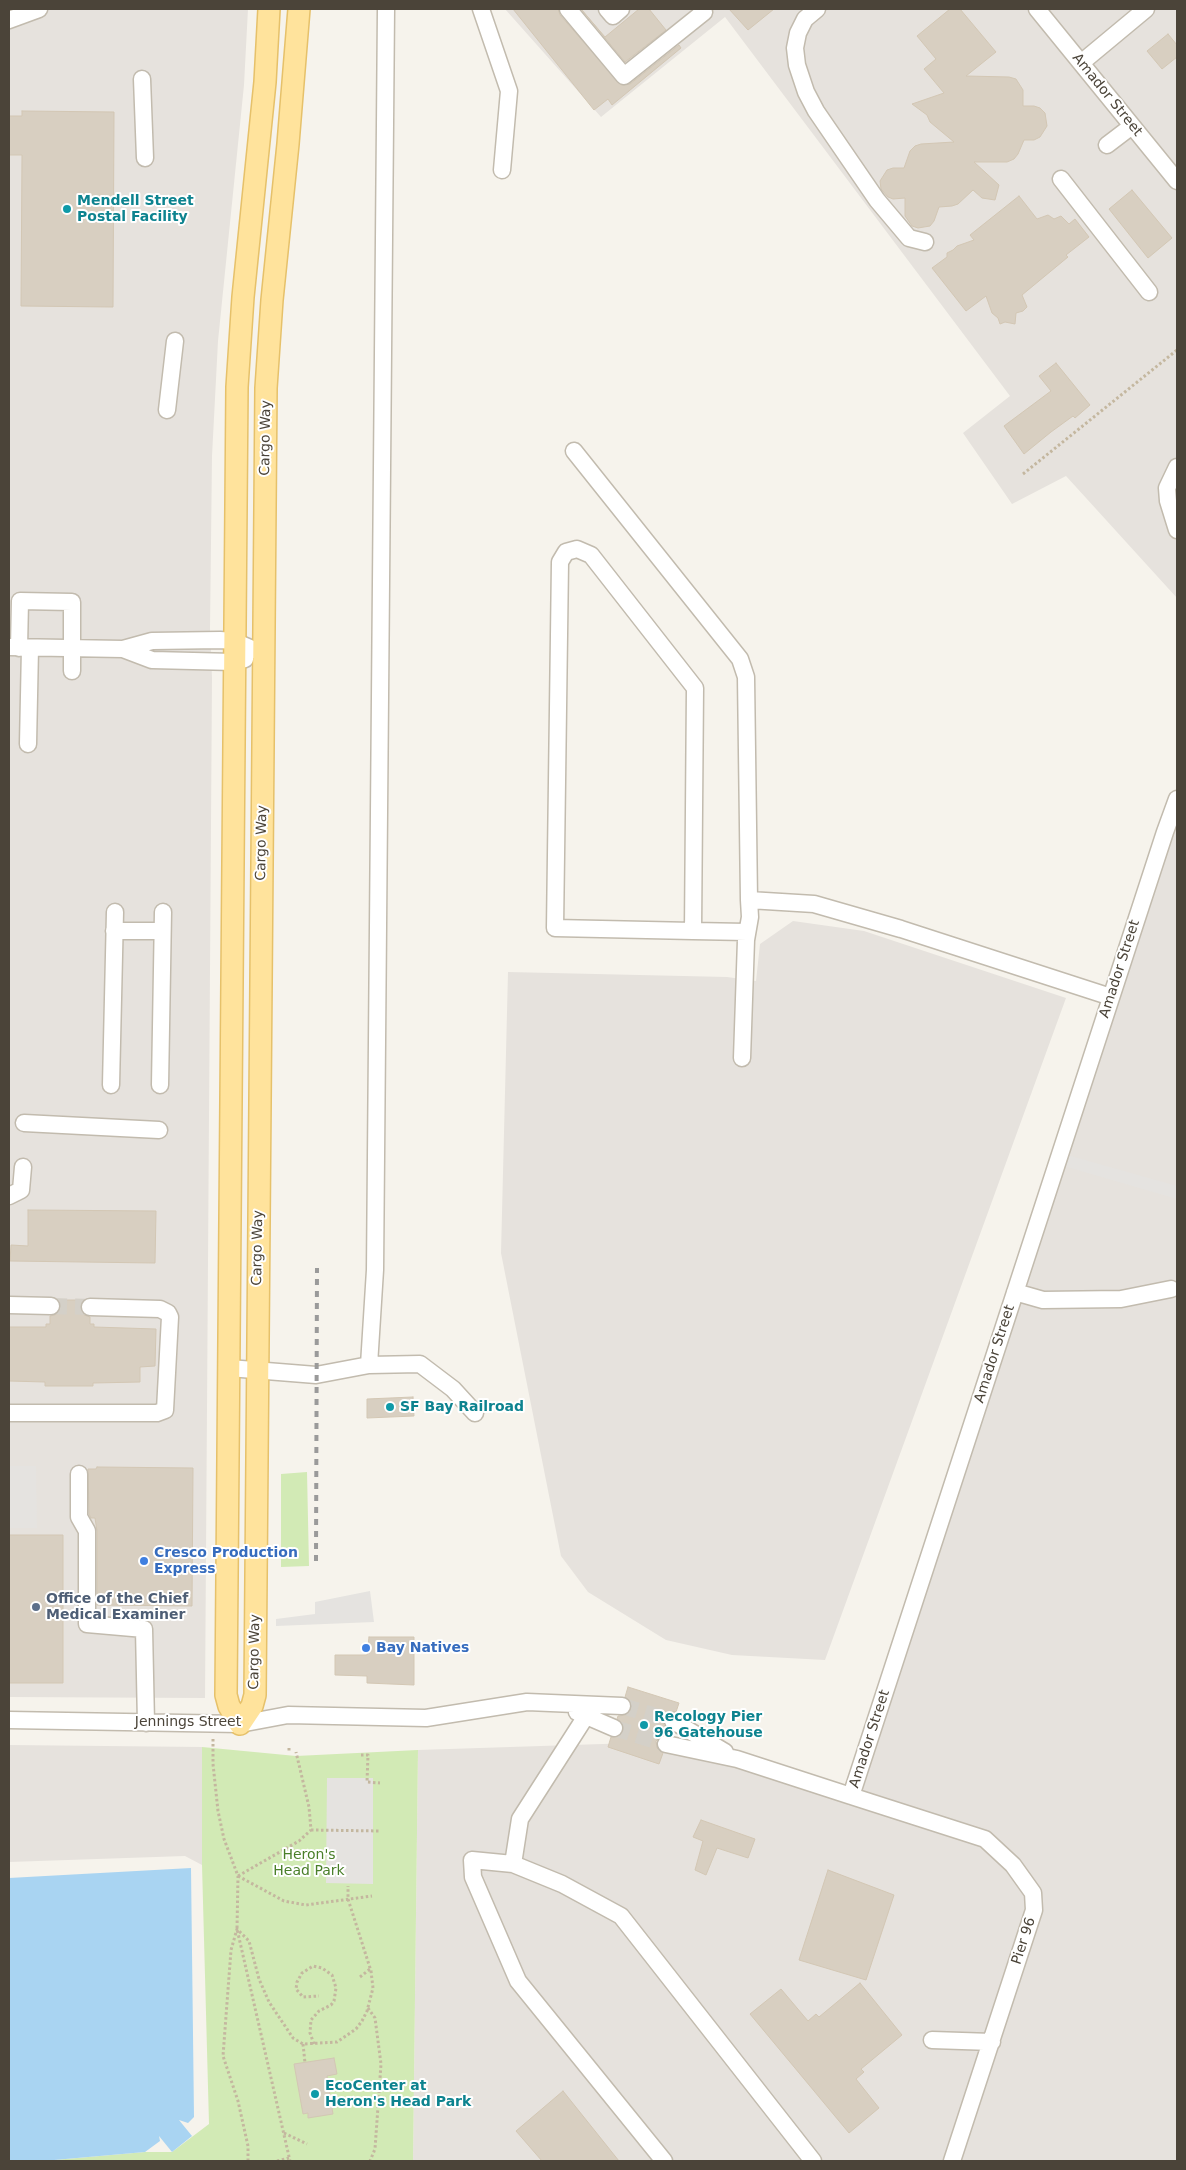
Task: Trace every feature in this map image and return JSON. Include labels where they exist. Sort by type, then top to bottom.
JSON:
[{"type":"main road","name":"Cargo Way","points":[[269,9],[263,101],[239,343],[234,641],[226,1695],[229,1706],[240,1724],[252,1706],[255,1695],[268,353],[293,95],[299,9]]},
{"type":"street","points":[[11,15],[39,9]]},
{"type":"street","points":[[369,1365],[375,1270],[386,9]]},
{"type":"street","points":[[481,9],[510,91],[502,170]]},
{"type":"street","points":[[568,9],[624,76],[704,12],[701,9]]},
{"type":"street","points":[[607,9],[613,16],[621,9]]},
{"type":"street","points":[[817,9],[805,19],[798,33],[795,48],[797,65],[806,92],[816,111],[877,200],[909,238],[925,242]]},
{"type":"street","name":"Amador Street","points":[[1037,9],[1177,181]]},
{"type":"street","points":[[1081,63],[1146,9]]},
{"type":"street","points":[[142,79],[145,158]]},
{"type":"street","points":[[1107,145],[1132,126]]},
{"type":"street","points":[[1061,179],[1149,292]]},
{"type":"street","points":[[167,410],[175,340]]},
{"type":"street","points":[[574,451],[740,658],[746,677],[749,900],[742,1058]]},
{"type":"street","points":[[1177,467],[1167,488],[1168,500],[1177,530]]},
{"type":"street","points":[[693,931],[696,688],[591,555],[577,550],[566,552],[560,562],[556,928],[693,931],[747,932]]},
{"type":"street","points":[[28,744],[19,648],[20,601],[72,602],[72,672]]},
{"type":"street","points":[[19,648],[123,649],[152,642],[234,641],[264,654]]},
{"type":"street","points":[[123,649],[152,660],[234,662],[264,654]]},
{"type":"street","name":"Amador Street","points":[[666,1744],[737,1759],[851,1796],[1177,799]]},
{"type":"street","points":[[749,900],[814,904],[901,929],[1111,997]]},
{"type":"street","points":[[111,1085],[115,912]]},
{"type":"street","points":[[160,1086],[163,912]]},
{"type":"street","points":[[114,931],[162,930]]},
{"type":"street","points":[[24,1124],[159,1130]]},
{"type":"street","points":[[9,1196],[21,1190],[23,1167]]},
{"type":"street","points":[[1015,1292],[1043,1300],[1121,1299],[1171,1289]]},
{"type":"street","points":[[9,1305],[50,1306]]},
{"type":"street","points":[[9,1413],[157,1413],[165,1410],[170,1317],[168,1313],[160,1309],[90,1307]]},
{"type":"street","points":[[229,1368],[316,1375],[369,1365],[420,1364],[453,1389],[475,1413]]},
{"type":"street","points":[[79,1474],[79,1517],[87,1531],[87,1624],[144,1629],[146,1723]]},
{"type":"street","name":"Jennings Street","points":[[9,1720],[240,1724],[288,1716],[426,1718],[527,1702],[557,1704]]},
{"type":"street","points":[[557,1704],[622,1706]]},
{"type":"street","points":[[557,1704],[614,1728]]},
{"type":"street","points":[[513,1864],[520,1819],[586,1716]]},
{"type":"street","name":"Amador Street","points":[[673,1721],[737,1759]]},
{"type":"street","name":"Pier 96","points":[[851,1796],[985,1839],[1013,1866],[1032,1893],[1034,1910],[952,2161]]},
{"type":"street","points":[[664,2161],[518,1981],[474,1877],[472,1860],[513,1864],[562,1884],[621,1916],[813,2161]]},
{"type":"street","points":[[932,2040],[992,2042]]},
{"type":"path","points":[[1023,474],[1177,350]]},
{"type":"path","points":[[214,1723],[213,1764],[218,1811],[224,1839],[238,1876],[237,1929],[290,2160],[278,2161]]},
{"type":"path","points":[[296,1752],[309,1807],[310,1830]]},
{"type":"path","points":[[361,1755],[368,1755],[367,1782],[380,1783]]},
{"type":"path","points":[[238,1876],[299,1841],[310,1830],[380,1831]]},
{"type":"path","points":[[238,1876],[284,1900],[306,1905],[372,1896]]},
{"type":"path","points":[[237,1929],[249,1941],[259,1979],[277,2016],[293,2038],[303,2044],[332,2043],[356,2029],[368,2008],[372,1988],[370,1969],[348,1899],[348,1886]]},
{"type":"path","points":[[237,1929],[231,1950],[223,2056],[238,2101],[248,2146],[248,2161]]},
{"type":"path","points":[[314,2044],[310,2033],[311,2020],[319,2011],[331,2005],[334,2001],[336,1988],[332,1975],[322,1968],[313,1966],[302,1973],[297,1982],[296,1989],[303,1998],[318,1996]]},
{"type":"path","points":[[360,1977],[370,1969]]},
{"type":"path","points":[[368,2008],[375,2018],[381,2064],[375,2149],[370,2161]]},
{"type":"path","points":[[303,2044],[305,2063]]},
{"type":"path","points":[[284,2133],[307,2144]]},
{"type":"shaded area","points":[[9,9],[248,9],[244,85],[218,341],[212,456],[205,1698],[9,1697]]},
{"type":"shaded area","points":[[505,9],[1177,9],[1177,598],[1066,476],[1012,504],[963,433],[1010,396],[725,17],[601,117]]},
{"type":"shaded area","points":[[1177,814],[1177,2161],[413,2161],[418,1750],[695,1741],[851,1796]]},
{"type":"shaded area","points":[[793,921],[864,931],[1066,998],[825,1660],[732,1655],[666,1640],[588,1592],[561,1556],[501,1253],[508,972],[727,977],[756,981],[760,944]]},
{"type":"shaded area","points":[[1060,1153],[1177,1186],[1177,1199],[1057,1164]]},
{"type":"shaded area","points":[[9,1466],[36,1466],[37,1528],[9,1528]]},
{"type":"shaded area","points":[[370,1591],[374,1622],[276,1626],[276,1619],[315,1614],[315,1602]]},
{"type":"shaded area","points":[[9,1745],[202,1747],[202,1865],[185,1856],[9,1862]]},
{"type":"shaded area","points":[[327,1778],[373,1778],[373,1884],[326,1883]]},
{"type":"green space","points":[[307,1472],[309,1566],[281,1567],[281,1474]]},
{"type":"green space","name":"Heron's Head Park","points":[[202,1747],[296,1756],[418,1750],[413,2161],[43,2161],[145,2152],[172,2152],[209,2124],[202,1865]]},
{"type":"water","points":[[191,1868],[194,2117],[188,2123],[179,2120],[192,2136],[172,2152],[159,2136],[160,2141],[145,2152],[43,2161],[9,2161],[9,1878]]},
{"type":"building","points":[[513,9],[558,9],[560,15],[621,85],[630,84],[679,45],[681,48],[612,105],[608,99],[594,110]]},
{"type":"building","points":[[581,9],[605,37],[639,9],[649,9],[666,30],[625,62]]},
{"type":"building","points":[[729,9],[774,9],[748,30]]},
{"type":"building","points":[[950,9],[960,9],[996,52],[966,76],[1009,77],[1016,79],[1023,90],[1023,106],[1040,108],[1045,113],[1047,126],[1040,137],[1034,140],[1024,140],[1014,159],[1007,162],[974,162],[999,185],[995,200],[982,198],[973,190],[958,204],[939,207],[930,226],[918,228],[912,226],[905,216],[905,198],[893,199],[888,197],[881,189],[880,181],[887,170],[904,168],[910,151],[915,146],[954,142],[930,122],[927,115],[912,104],[944,93],[924,69],[936,59],[917,36]]},
{"type":"building","points":[[1168,34],[1177,45],[1177,57],[1162,69],[1147,51]]},
{"type":"building","name":"Mendell Street Postal Facility","points":[[22,111],[114,112],[113,307],[21,306],[22,155],[9,155],[9,116],[22,116]]},
{"type":"building","points":[[1132,190],[1172,238],[1148,258],[1109,209]]},
{"type":"building","points":[[1019,196],[1037,219],[1048,215],[1054,219],[1061,216],[1069,224],[1075,219],[1089,237],[1022,295],[1027,307],[1023,311],[1016,313],[1015,324],[1005,322],[1000,324],[998,318],[992,313],[986,296],[966,311],[932,268],[947,257],[947,253],[957,246],[974,240],[970,235]]},
{"type":"building","points":[[1056,363],[1090,405],[1075,418],[1073,416],[1051,432],[1024,454],[1004,426],[1051,391],[1039,376]]},
{"type":"building","points":[[28,1210],[156,1211],[155,1263],[10,1261],[11,1245],[28,1246]]},
{"type":"building","points":[[59,1300],[83,1300],[80,1306],[81,1311],[84,1315],[90,1317],[90,1324],[94,1324],[94,1327],[156,1329],[155,1366],[140,1367],[140,1382],[93,1383],[93,1386],[45,1386],[45,1382],[9,1381],[9,1327],[46,1327],[46,1324],[50,1324],[50,1316],[60,1311]]},
{"type":"building","name":"SF Bay Railroad","points":[[413,1397],[414,1416],[367,1418],[367,1399]]},
{"type":"building","name":"Cresco Production Express","points":[[97,1467],[193,1468],[192,1606],[97,1605],[97,1531],[95,1518],[91,1518],[89,1514],[88,1469],[96,1469]]},
{"type":"building","name":"Office of the Chief Medical Examiner","points":[[9,1535],[63,1535],[63,1683],[9,1683]]},
{"type":"building","points":[[369,1637],[414,1637],[414,1685],[367,1683],[367,1676],[335,1675],[335,1655],[367,1655]]},
{"type":"building","name":"Recology Pier 96 Gatehouse","points":[[628,1687],[679,1703],[676,1712],[669,1712],[664,1716],[664,1725],[670,1731],[669,1734],[662,1735],[656,1741],[657,1748],[663,1753],[659,1764],[608,1747],[611,1737],[620,1736],[623,1732],[624,1726],[617,1719],[618,1716],[626,1715],[631,1711],[631,1702],[625,1697]]},
{"type":"building","points":[[701,1820],[755,1839],[748,1858],[717,1848],[706,1875],[695,1870],[703,1841],[693,1837]]},
{"type":"building","points":[[828,1870],[894,1895],[866,1980],[799,1960]]},
{"type":"building","points":[[860,1983],[902,2035],[861,2069],[864,2072],[856,2079],[879,2108],[849,2133],[750,2014],[781,1989],[808,2021],[816,2014],[819,2017]]},
{"type":"building","name":"EcoCenter at Heron's Head Park","points":[[334,2058],[337,2074],[327,2076],[333,2114],[308,2118],[308,2113],[303,2114],[294,2064]]},
{"type":"building","points":[[563,2091],[619,2161],[542,2161],[516,2131]]},
{"type":"tunnel","points":[[51,1306],[90,1307]]},
{"type":"tunnel","points":[[622,1706],[673,1721]]},
{"type":"tunnel","points":[[614,1728],[666,1744]]},
{"type":"railway","points":[[316,1561],[317,1268]]},
{"type":"place","name":"Mendell Street Postal Facility","points":[[67,209]]},
{"type":"place","name":"SF Bay Railroad","points":[[390,1407]]},
{"type":"place","name":"Cresco Production Express","points":[[144,1561]]},
{"type":"place","name":"Office of the Chief Medical Examiner","points":[[36,1607]]},
{"type":"place","name":"Bay Natives","points":[[366,1648]]},
{"type":"place","name":"Recology Pier 96 Gatehouse","points":[[644,1725]]},
{"type":"place","name":"EcoCenter at Heron's Head Park","points":[[315,2094]]}]
